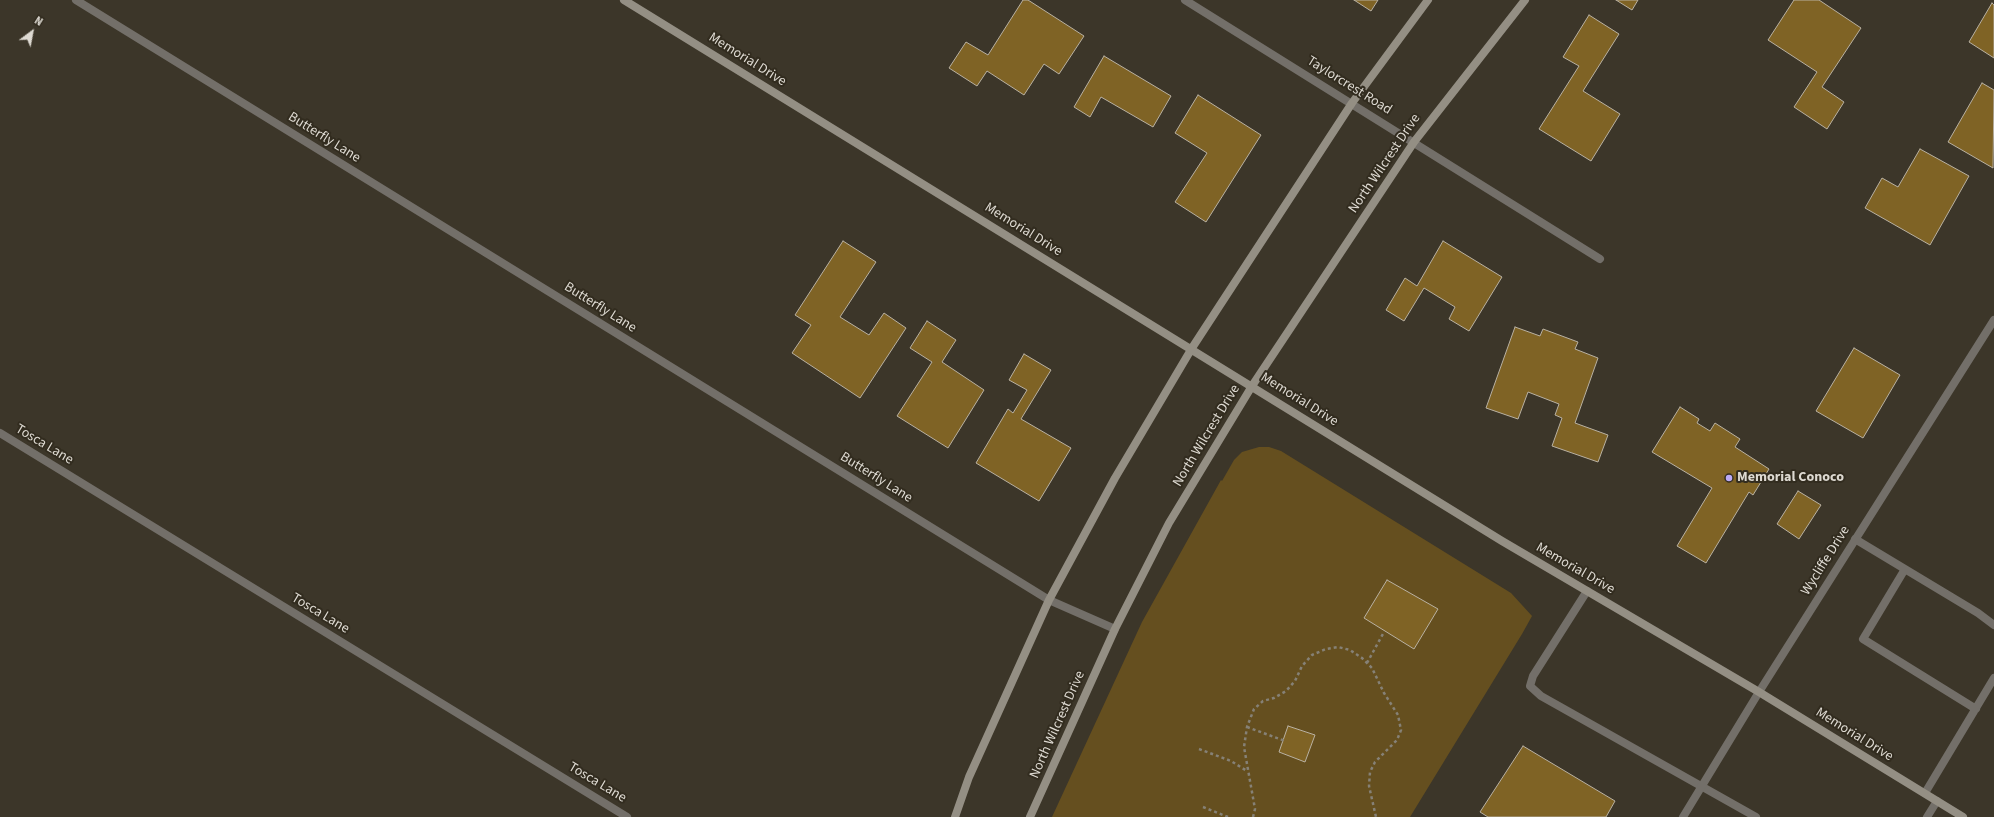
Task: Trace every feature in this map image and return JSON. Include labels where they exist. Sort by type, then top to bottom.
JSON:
[{"type":"main road","name":"Memorial Drive","points":[[624,0],[1192,348],[1502,541],[1759,692],[1963,817]]},
{"type":"main road","points":[[955,817],[969,777],[1050,600],[1115,478],[1192,348],[1352,103],[1428,0]]},
{"type":"main road","name":"North Wilcrest Drive","points":[[1030,817],[1115,629],[1169,523],[1252,386],[1414,142],[1525,0]]},
{"type":"street","name":"Butterfly Lane","points":[[76,0],[1050,600],[1115,629]]},
{"type":"street","name":"Taylorcrest Road","points":[[1185,0],[1600,259]]},
{"type":"street","name":"Wycliffe Drive","points":[[1683,817],[1759,692],[1994,320]]},
{"type":"street","name":"Tosca Lane","points":[[0,433],[627,817]]},
{"type":"street","points":[[1855,539],[1978,613],[1994,625]]},
{"type":"street","points":[[1905,569],[1863,639],[1976,709]]},
{"type":"street","points":[[1587,590],[1533,676],[1530,686],[1540,696],[1753,816]]},
{"type":"street","points":[[1925,794],[1994,678]]},
{"type":"street","points":[[1927,817],[1937,801]]},
{"type":"path","points":[[1367,663],[1384,632]]},
{"type":"path","points":[[1253,817],[1255,809],[1247,771],[1244,747],[1247,727],[1254,709],[1263,701],[1274,698],[1286,691],[1294,681],[1302,666],[1312,655],[1326,648],[1338,647],[1350,650],[1362,658],[1372,668],[1384,693],[1398,715],[1400,730],[1397,740],[1375,762],[1370,772],[1369,786],[1376,817]]},
{"type":"path","points":[[1247,727],[1285,741]]},
{"type":"path","points":[[1199,749],[1231,761],[1247,771]]},
{"type":"path","points":[[1203,807],[1228,817]]},
{"type":"shaded area","points":[[1259,447],[1269,447],[1281,451],[1511,593],[1532,616],[1522,634],[1410,817],[1052,817],[1142,622],[1221,480],[1222,481],[1234,460],[1242,452]]},
{"type":"building","points":[[1023,0],[1028,0],[1084,36],[1059,74],[1044,64],[1024,95],[987,71],[977,86],[949,68],[966,42],[988,55]]},
{"type":"building","points":[[1354,0],[1378,0],[1371,11]]},
{"type":"building","points":[[1616,0],[1638,0],[1632,10]]},
{"type":"building","points":[[1794,0],[1819,0],[1861,28],[1822,87],[1844,102],[1827,129],[1794,107],[1817,72],[1768,40]]},
{"type":"building","points":[[1992,3],[1994,5],[1994,58],[1969,42]]},
{"type":"building","points":[[1589,15],[1619,34],[1583,91],[1620,114],[1591,161],[1539,129],[1579,66],[1563,57]]},
{"type":"building","points":[[1104,56],[1171,96],[1153,127],[1101,97],[1090,117],[1074,107]]},
{"type":"building","points":[[1982,83],[1994,90],[1993,168],[1948,142]]},
{"type":"building","points":[[1198,95],[1261,135],[1206,222],[1175,202],[1207,153],[1175,133]]},
{"type":"building","points":[[1920,149],[1969,176],[1930,245],[1865,208],[1882,178],[1898,187]]},
{"type":"building","points":[[843,241],[876,262],[840,317],[869,335],[884,313],[906,328],[860,398],[792,353],[811,325],[795,315]]},
{"type":"building","points":[[1443,241],[1502,277],[1469,331],[1449,319],[1455,307],[1424,288],[1404,321],[1386,310],[1405,278],[1417,286]]},
{"type":"building","points":[[927,321],[956,340],[942,362],[984,390],[948,448],[897,416],[932,362],[910,348]]},
{"type":"building","points":[[1515,327],[1540,336],[1543,329],[1578,342],[1575,349],[1598,358],[1575,423],[1608,435],[1598,462],[1552,446],[1562,418],[1555,415],[1559,404],[1528,392],[1518,419],[1486,408]]},
{"type":"building","points":[[1854,348],[1900,375],[1863,438],[1816,411]]},
{"type":"building","points":[[1024,354],[1051,370],[1021,419],[1071,448],[1039,501],[976,463],[1008,409],[1013,413],[1027,390],[1009,380]]},
{"type":"building","name":"Memorial Conoco","points":[[1680,407],[1699,419],[1697,423],[1710,431],[1715,423],[1740,439],[1735,447],[1769,469],[1753,495],[1749,492],[1706,563],[1677,546],[1712,488],[1652,452]]},
{"type":"building","points":[[1798,491],[1821,505],[1799,539],[1777,524]]},
{"type":"building","points":[[1387,580],[1438,609],[1414,649],[1364,618]]},
{"type":"building","points":[[1288,726],[1315,735],[1305,762],[1279,752]]},
{"type":"building","points":[[1523,746],[1615,801],[1606,817],[1488,817],[1480,812]]},
{"type":"place","name":"Memorial Conoco","points":[[1729,478]]}]
